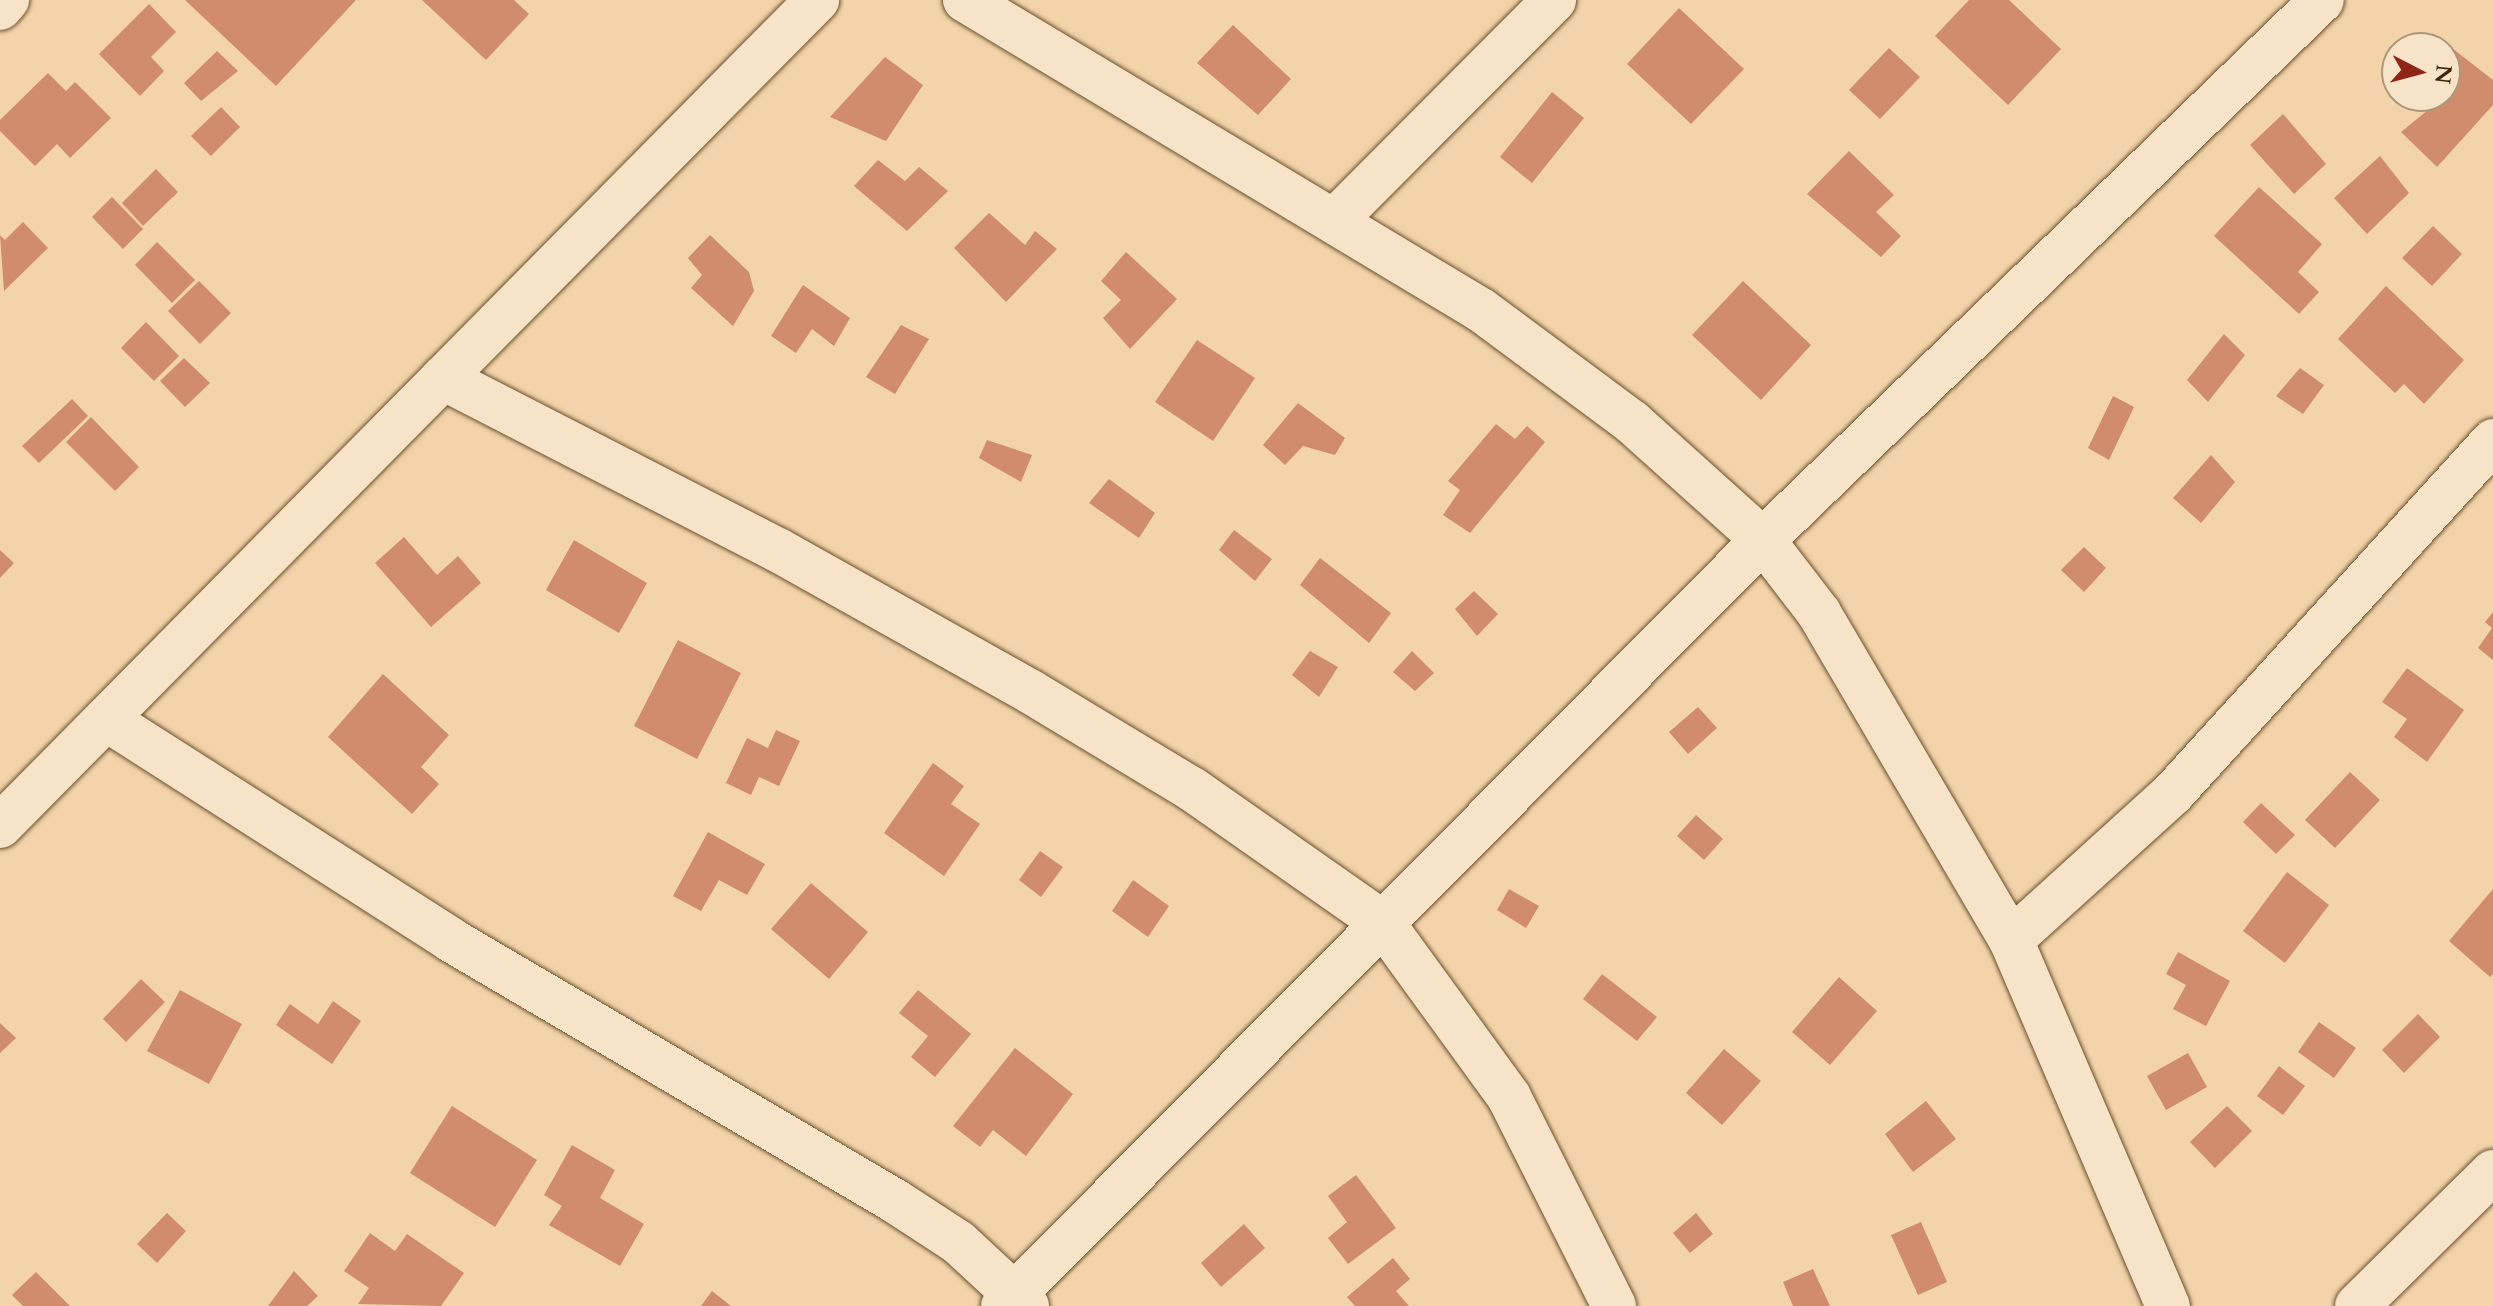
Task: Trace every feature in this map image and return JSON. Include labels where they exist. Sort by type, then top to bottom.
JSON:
[{"type":"street","points":[[0,8],[7,0]]},
{"type":"street","points":[[0,826],[817,0]]},
{"type":"street","points":[[965,0],[1336,219],[1481,310],[1632,422],[1763,540],[1827,626],[2011,940],[2168,1306]]},
{"type":"street","points":[[1336,219],[1554,0]]},
{"type":"street","points":[[106,719],[464,949],[895,1201],[1016,1301],[1382,922],[2303,6]]},
{"type":"street","points":[[443,378],[778,550],[1031,692],[1192,789],[1382,922],[1509,1097],[1614,1306]]},
{"type":"street","points":[[2011,940],[2173,793],[2493,441]]},
{"type":"street","points":[[2357,1306],[2493,1172]]},
{"type":"building","points":[[185,0],[356,0],[276,86]]},
{"type":"building","points":[[422,0],[514,0],[529,14],[486,60]]},
{"type":"building","points":[[1969,0],[2009,0],[2061,49],[2008,105],[1935,36]]},
{"type":"building","points":[[149,4],[176,32],[151,57],[164,71],[140,96],[99,54]]},
{"type":"building","points":[[1679,8],[1744,69],[1691,124],[1627,64]]},
{"type":"building","points":[[1233,25],[1291,79],[1258,115],[1197,63]]},
{"type":"building","points":[[1889,48],[1920,77],[1880,119],[1849,90]]},
{"type":"building","points":[[217,51],[238,71],[201,101],[184,83]]},
{"type":"building","points":[[2461,55],[2493,80],[2493,105],[2437,167],[2401,132],[2426,112],[2461,112]]},
{"type":"building","points":[[885,57],[923,85],[886,141],[830,117]]},
{"type":"building","points":[[48,73],[66,91],[75,82],[111,118],[70,158],[57,144],[35,166],[0,131],[0,120]]},
{"type":"building","points":[[1552,92],[1584,118],[1532,183],[1500,157]]},
{"type":"building","points":[[221,107],[240,127],[211,156],[191,136]]},
{"type":"building","points":[[2283,114],[2326,164],[2294,194],[2250,145]]},
{"type":"building","points":[[1849,151],[1894,195],[1876,212],[1901,236],[1881,257],[1807,194]]},
{"type":"building","points":[[2380,156],[2409,193],[2367,234],[2334,198]]},
{"type":"building","points":[[878,160],[905,181],[919,167],[948,191],[907,231],[854,186]]},
{"type":"building","points":[[156,169],[178,192],[143,226],[122,203]]},
{"type":"building","points":[[2259,187],[2322,244],[2298,272],[2319,292],[2299,314],[2214,236]]},
{"type":"building","points":[[112,197],[143,229],[123,249],[92,217]]},
{"type":"building","points":[[989,213],[1025,245],[1035,231],[1057,249],[1006,302],[954,248]]},
{"type":"building","points":[[23,222],[48,248],[4,291],[0,235],[5,240]]},
{"type":"building","points":[[2433,226],[2462,254],[2432,286],[2402,258]]},
{"type":"building","points":[[710,235],[749,272],[754,291],[733,326],[691,288],[702,275],[688,258]]},
{"type":"building","points":[[157,242],[195,280],[172,303],[135,265]]},
{"type":"building","points":[[1126,252],[1177,299],[1130,349],[1103,318],[1121,300],[1101,281]]},
{"type":"building","points":[[199,281],[231,313],[200,344],[168,311]]},
{"type":"building","points":[[1743,281],[1811,345],[1761,400],[1692,335]]},
{"type":"building","points":[[803,285],[850,318],[834,346],[812,329],[796,353],[771,336]]},
{"type":"building","points":[[2386,286],[2464,360],[2424,404],[2404,384],[2395,393],[2338,339]]},
{"type":"building","points":[[146,322],[179,356],[154,381],[121,348]]},
{"type":"building","points":[[901,325],[929,339],[895,394],[866,377]]},
{"type":"building","points":[[2224,334],[2245,355],[2208,402],[2187,380]]},
{"type":"building","points":[[1197,340],[1255,378],[1213,441],[1155,402]]},
{"type":"building","points":[[184,358],[210,383],[185,407],[160,381]]},
{"type":"building","points":[[2300,368],[2324,385],[2303,414],[2276,396]]},
{"type":"building","points":[[2113,396],[2134,407],[2109,460],[2088,448]]},
{"type":"building","points":[[72,399],[88,416],[39,463],[22,446]]},
{"type":"building","points":[[1298,403],[1345,438],[1335,455],[1303,446],[1285,465],[1263,445]]},
{"type":"building","points":[[91,417],[139,467],[115,491],[66,442]]},
{"type":"building","points":[[1496,424],[1515,439],[1527,426],[1545,442],[1470,533],[1443,515],[1460,490],[1448,481]]},
{"type":"building","points":[[987,440],[1032,455],[1021,482],[979,458]]},
{"type":"building","points":[[2211,455],[2235,482],[2201,523],[2173,498]]},
{"type":"building","points":[[1109,479],[1155,513],[1139,538],[1089,503]]},
{"type":"building","points":[[1234,530],[1272,559],[1255,581],[1219,550]]},
{"type":"building","points":[[404,537],[437,575],[458,556],[481,583],[431,627],[375,563]]},
{"type":"building","points":[[574,540],[647,583],[619,633],[546,590]]},
{"type":"building","points":[[2084,547],[2106,568],[2084,592],[2061,570]]},
{"type":"building","points":[[0,550],[14,563],[0,578]]},
{"type":"building","points":[[1320,558],[1391,613],[1369,643],[1300,585]]},
{"type":"building","points":[[1474,591],[1498,614],[1477,636],[1455,609]]},
{"type":"building","points":[[2493,612],[2493,660],[2478,648],[2492,628],[2485,622]]},
{"type":"building","points":[[678,640],[741,673],[697,759],[634,726]]},
{"type":"building","points":[[1310,651],[1338,667],[1319,697],[1292,675]]},
{"type":"building","points":[[1412,651],[1434,673],[1415,691],[1393,672]]},
{"type":"building","points":[[2407,668],[2464,710],[2427,762],[2394,737],[2407,719],[2382,702]]},
{"type":"building","points":[[383,674],[449,735],[421,767],[439,784],[412,814],[328,737]]},
{"type":"building","points":[[1698,707],[1717,728],[1688,754],[1669,732]]},
{"type":"building","points":[[776,730],[800,741],[779,786],[759,777],[751,795],[726,783],[747,738],[768,748]]},
{"type":"building","points":[[933,763],[964,786],[951,804],[980,824],[944,876],[884,833]]},
{"type":"building","points":[[2350,772],[2380,800],[2335,848],[2305,820]]},
{"type":"building","points":[[2261,803],[2295,835],[2276,854],[2243,822]]},
{"type":"building","points":[[1696,815],[1723,839],[1704,860],[1677,836]]},
{"type":"building","points":[[708,832],[765,864],[747,895],[719,880],[701,911],[673,896]]},
{"type":"building","points":[[1040,851],[1063,867],[1041,897],[1019,880]]},
{"type":"building","points":[[2287,872],[2329,905],[2285,963],[2243,931]]},
{"type":"building","points":[[1133,880],[1169,906],[1148,937],[1112,911]]},
{"type":"building","points":[[811,883],[868,932],[829,979],[771,929]]},
{"type":"building","points":[[1509,889],[1539,906],[1526,928],[1497,910]]},
{"type":"building","points":[[2493,889],[2493,974],[2490,977],[2449,941]]},
{"type":"building","points":[[2178,952],[2230,981],[2206,1026],[2173,1009],[2186,985],[2166,974]]},
{"type":"building","points":[[1602,974],[1657,1017],[1637,1041],[1583,999]]},
{"type":"building","points":[[1839,977],[1877,1011],[1830,1065],[1792,1032]]},
{"type":"building","points":[[141,979],[165,1002],[126,1042],[103,1019]]},
{"type":"building","points":[[180,990],[242,1024],[209,1084],[147,1051]]},
{"type":"building","points":[[918,990],[971,1034],[935,1077],[911,1057],[928,1036],[899,1013]]},
{"type":"building","points":[[333,1001],[361,1021],[332,1064],[276,1025],[290,1004],[318,1024]]},
{"type":"building","points":[[2418,1014],[2440,1037],[2404,1073],[2382,1050]]},
{"type":"building","points":[[2319,1022],[2356,1048],[2334,1078],[2298,1052]]},
{"type":"building","points":[[0,1023],[16,1038],[0,1053]]},
{"type":"building","points":[[1015,1048],[1073,1094],[1026,1156],[993,1130],[980,1147],[953,1126]]},
{"type":"building","points":[[1724,1049],[1761,1081],[1722,1125],[1686,1093]]},
{"type":"building","points":[[2188,1053],[2207,1087],[2166,1110],[2147,1076]]},
{"type":"building","points":[[2279,1066],[2305,1086],[2283,1115],[2257,1096]]},
{"type":"building","points":[[1926,1101],[1956,1139],[1913,1172],[1885,1134]]},
{"type":"building","points":[[452,1106],[537,1160],[495,1227],[410,1173]]},
{"type":"building","points":[[2227,1106],[2252,1131],[2215,1168],[2190,1142]]},
{"type":"building","points":[[572,1145],[615,1170],[600,1198],[644,1224],[620,1266],[549,1225],[562,1206],[544,1195]]},
{"type":"building","points":[[1356,1175],[1396,1228],[1348,1264],[1328,1238],[1347,1222],[1328,1196]]},
{"type":"building","points":[[167,1213],[186,1231],[157,1263],[137,1244]]},
{"type":"building","points":[[1696,1213],[1713,1234],[1690,1253],[1673,1233]]},
{"type":"building","points":[[1921,1222],[1947,1282],[1918,1295],[1891,1235]]},
{"type":"building","points":[[1244,1224],[1265,1248],[1221,1287],[1201,1263]]},
{"type":"building","points":[[370,1233],[395,1251],[407,1234],[464,1273],[441,1306],[358,1304],[369,1288],[344,1271]]},
{"type":"building","points":[[1393,1258],[1410,1279],[1396,1291],[1409,1306],[1355,1306],[1347,1297]]},
{"type":"building","points":[[1813,1269],[1830,1306],[1793,1306],[1783,1282]]},
{"type":"building","points":[[294,1271],[318,1296],[307,1306],[268,1306]]},
{"type":"building","points":[[36,1272],[70,1306],[23,1306],[12,1295]]},
{"type":"building","points":[[712,1291],[731,1306],[701,1306]]}]
